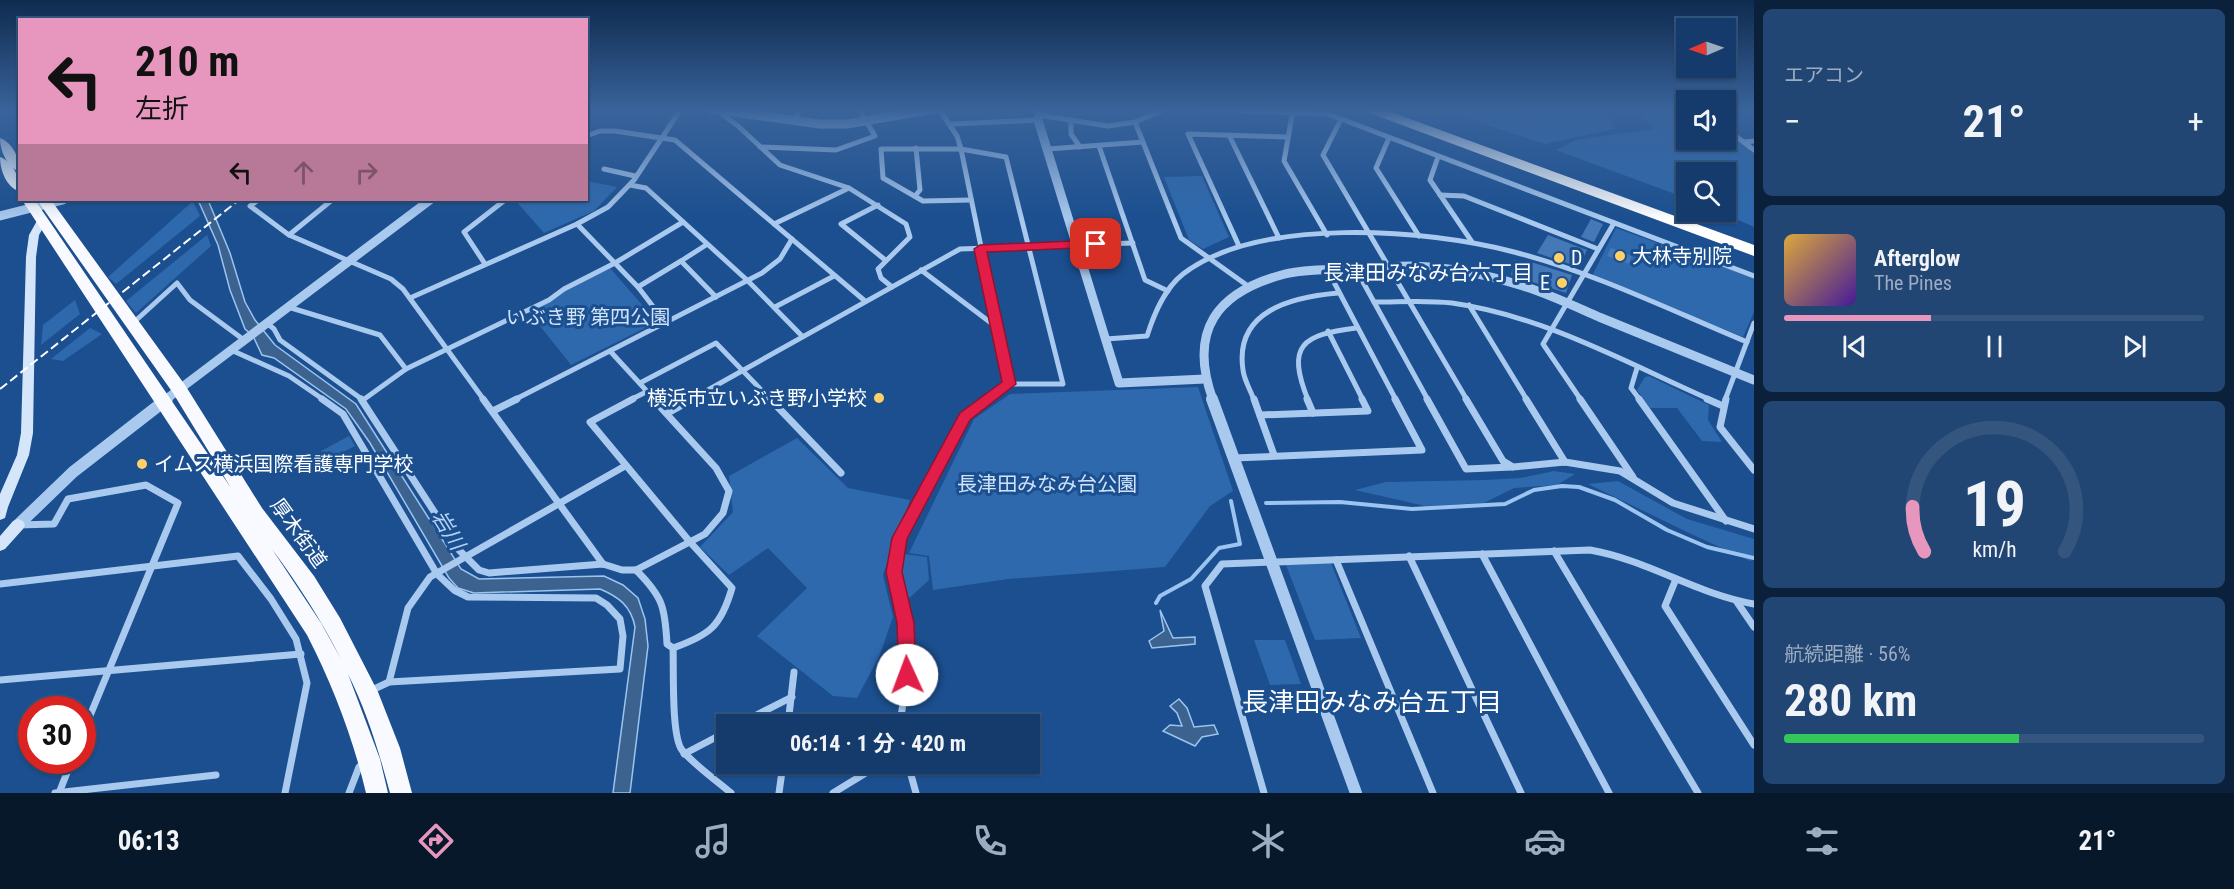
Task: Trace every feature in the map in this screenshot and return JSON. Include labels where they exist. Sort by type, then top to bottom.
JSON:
[{"type":"highway","points":[[3,146],[18,165]]},
{"type":"highway","points":[[1472,146],[1754,251]]},
{"type":"highway","points":[[1503,146],[1754,239]]},
{"type":"highway","points":[[0,161],[18,185]]},
{"type":"highway","name":"厚木街道","points":[[38,202],[42,221],[172,395],[307,582],[352,658],[368,692],[389,748],[401,793]]},
{"type":"highway","name":"厚木街道","points":[[38,202],[133,323],[172,395],[314,629],[339,677],[369,759],[377,793]]},
{"type":"main road","points":[[0,545],[18,525],[3,521],[0,514],[23,455],[27,433],[31,256],[34,235],[42,221]]},
{"type":"street","points":[[410,298],[577,224],[616,201],[630,185],[654,146]]},
{"type":"street","points":[[682,146],[865,302]]},
{"type":"street","points":[[760,147],[843,150],[852,146]]},
{"type":"street","points":[[960,146],[1009,384]]},
{"type":"street","points":[[1045,146],[1078,245],[1119,384],[1204,379]]},
{"type":"street","points":[[1046,154],[1080,147],[1100,146]]},
{"type":"street","points":[[1100,146],[1145,280],[1168,291]]},
{"type":"street","points":[[1145,146],[1181,238],[1248,286]]},
{"type":"street","points":[[1193,146],[1239,246]]},
{"type":"street","points":[[1234,146],[1279,238]]},
{"type":"street","points":[[1286,146],[1284,161],[1327,235]]},
{"type":"street","points":[[1327,146],[1323,155],[1503,461],[1513,467]]},
{"type":"street","points":[[1386,146],[1376,168],[1419,236]]},
{"type":"street","points":[[1410,146],[1754,276]]},
{"type":"street","points":[[760,147],[780,165],[849,188],[906,225],[910,237],[903,247],[884,259],[878,269],[881,278],[891,287]]},
{"type":"street","points":[[915,196],[920,190],[916,148]]},
{"type":"street","points":[[901,714],[907,675],[905,623],[894,572],[900,538],[965,416],[1009,384],[1063,384],[1008,157],[961,149],[881,149],[884,178],[923,201],[971,200]]},
{"type":"street","points":[[1438,157],[1430,180],[1472,242]]},
{"type":"street","points":[[604,169],[635,176]]},
{"type":"street","points":[[630,185],[646,188],[748,281],[802,336]]},
{"type":"street","points":[[774,224],[849,188]]},
{"type":"street","points":[[1440,195],[1464,196],[1598,249]]},
{"type":"street","points":[[257,201],[250,206],[289,235],[391,279],[410,298],[603,564]]},
{"type":"street","points":[[289,235],[331,201]]},
{"type":"street","points":[[18,525],[73,472],[429,201]]},
{"type":"street","points":[[485,264],[464,232],[504,201]]},
{"type":"street","points":[[0,216],[38,202]]},
{"type":"street","points":[[878,205],[841,224],[884,259]]},
{"type":"street","points":[[363,400],[406,369],[549,300],[564,289],[615,263],[682,222]]},
{"type":"street","points":[[577,224],[638,287],[665,322]]},
{"type":"street","points":[[1614,224],[1542,345],[1634,478]]},
{"type":"street","points":[[1106,339],[1147,336],[1154,315],[1168,291],[1182,274],[1207,257],[1239,246],[1279,238],[1371,235],[1419,236],[1472,242],[1514,252],[1583,276],[1747,342]]},
{"type":"street","points":[[493,411],[748,281],[780,262],[789,249],[792,239]]},
{"type":"street","points":[[668,412],[960,249],[1133,243]]},
{"type":"street","points":[[638,287],[706,245]]},
{"type":"street","points":[[681,261],[716,297]]},
{"type":"street","points":[[1356,793],[1204,379],[1202,360],[1206,331],[1217,313],[1248,286],[1286,274],[1327,269],[1429,267],[1475,273],[1524,286],[1568,302],[1754,380]]},
{"type":"street","points":[[1233,458],[1422,450],[1327,269]]},
{"type":"street","points":[[921,270],[999,329]]},
{"type":"street","points":[[1358,273],[1466,469],[1565,462],[1620,471],[1634,478],[1652,493],[1673,503],[1754,528]]},
{"type":"street","points":[[775,307],[834,276]]},
{"type":"street","points":[[133,323],[177,283],[190,300],[245,340]]},
{"type":"street","points":[[1274,455],[1243,370],[1243,346],[1252,325],[1262,315],[1282,302],[1305,296],[1338,293]]},
{"type":"street","points":[[1374,302],[1409,301],[1469,306],[1514,316],[1552,329],[1723,406]]},
{"type":"street","points":[[1469,306],[1565,462]]},
{"type":"street","points":[[288,307],[380,335],[406,369]]},
{"type":"street","points":[[266,323],[274,329],[280,340],[363,400],[463,559],[479,570],[489,573],[603,564],[622,570],[636,570],[705,534],[723,513],[729,491],[716,468],[668,412],[610,351]]},
{"type":"street","points":[[1754,323],[1723,406],[1720,427],[1754,470]]},
{"type":"street","points":[[1313,413],[1299,379],[1296,358],[1304,342],[1314,335],[1328,331],[1356,328]]},
{"type":"street","points":[[1260,416],[1368,411],[1328,331]]},
{"type":"street","points":[[640,383],[716,344],[841,473]]},
{"type":"street","points":[[231,350],[290,376],[343,414],[438,573],[454,590],[468,597],[596,598],[620,616],[624,632],[620,669],[389,682],[368,692]]},
{"type":"street","points":[[1637,368],[1631,388],[1727,521]]},
{"type":"street","points":[[648,391],[590,422],[690,542],[732,588],[727,607],[710,632],[703,638],[673,648]]},
{"type":"street","points":[[1746,459],[1754,459]]},
{"type":"street","points":[[389,682],[408,608],[426,582],[625,466]]},
{"type":"street","points":[[18,525],[54,524],[68,499],[146,485],[178,503],[96,701]]},
{"type":"street","points":[[1264,793],[1205,586],[1222,564],[1554,551],[1611,552],[1636,560],[1708,594],[1737,603],[1754,604]]},
{"type":"street","points":[[1554,551],[1698,793]]},
{"type":"street","points":[[1482,554],[1609,793]]},
{"type":"street","points":[[0,584],[238,556],[271,599],[296,639],[302,654],[307,683],[285,793]]},
{"type":"street","points":[[1410,556],[1521,793]]},
{"type":"street","points":[[1336,560],[1433,793]]},
{"type":"street","points":[[636,570],[653,587],[665,611],[667,644],[673,648]]},
{"type":"street","points":[[1676,579],[1665,606],[1754,745]]},
{"type":"street","points":[[1737,603],[1754,627]]},
{"type":"street","points":[[673,648],[674,703],[680,748],[684,754],[731,793]]},
{"type":"street","points":[[0,680],[302,654]]},
{"type":"street","points":[[789,714],[795,672]]},
{"type":"street","points":[[759,714],[792,697]]},
{"type":"street","points":[[684,754],[716,737]]},
{"type":"street","points":[[349,793],[359,767],[369,759]]},
{"type":"street","points":[[66,774],[58,793],[216,775]]},
{"type":"street","points":[[779,793],[782,774]]},
{"type":"street","points":[[833,793],[864,774]]},
{"type":"street","points":[[911,774],[916,793]]},
{"type":"green space","points":[[1564,146],[1676,146],[1676,150],[1736,150],[1736,146],[1744,146],[1754,153],[1754,227],[1736,219],[1736,162],[1676,162],[1676,194],[1556,150]]},
{"type":"green space","points":[[1202,176],[1229,237],[1203,249],[1189,240],[1164,177]]},
{"type":"green space","points":[[588,181],[617,187],[594,211],[544,233],[516,201],[588,201]]},
{"type":"green space","points":[[193,201],[200,216],[116,284],[108,277]]},
{"type":"green space","points":[[1616,228],[1754,278],[1754,312],[1743,337],[1592,276]]},
{"type":"green space","points":[[207,235],[211,246],[136,313],[126,301]]},
{"type":"green space","name":"いぶき野 第四公園","points":[[610,268],[657,322],[571,365],[529,312]]},
{"type":"green space","points":[[75,300],[80,314],[41,345],[43,325]]},
{"type":"green space","points":[[90,328],[102,334],[63,361],[51,359]]},
{"type":"green space","points":[[1649,376],[1709,405],[1708,420],[1722,442],[1702,441],[1677,408],[1650,408],[1637,390],[1645,377]]},
{"type":"green space","name":"長津田みなみ台公園","points":[[1198,387],[1233,491],[1210,506],[1165,567],[1008,579],[933,590],[929,556],[909,553],[974,419],[1010,394]]},
{"type":"green space","points":[[349,436],[355,446],[325,461],[321,451]]},
{"type":"green space","points":[[797,438],[848,488],[910,500],[883,575],[893,617],[879,657],[857,698],[833,696],[757,636],[807,588],[768,548],[729,575],[700,547],[733,512],[729,476]]},
{"type":"green space","points":[[1554,471],[1575,474],[1557,485],[1514,488],[1484,503],[1425,506],[1355,490],[1386,482],[1520,478]]},
{"type":"green space","points":[[1618,481],[1687,519],[1754,539],[1754,559],[1750,561],[1588,484]]},
{"type":"green space","points":[[904,554],[927,557],[929,580],[906,601],[901,574]]},
{"type":"green space","points":[[1331,563],[1361,638],[1315,640],[1286,565]]},
{"type":"green space","points":[[1254,640],[1285,640],[1301,684],[1270,685]]},
{"type":"shaded area","points":[[198,201],[208,201],[230,253],[245,302],[255,320],[275,345],[356,404],[461,569],[479,579],[604,576],[623,585],[638,598],[645,619],[648,646],[630,793],[613,793],[635,627],[631,613],[613,595],[600,589],[474,593],[458,588],[449,578],[370,443],[346,409],[274,358],[262,355],[253,336],[245,329],[230,290],[218,245]]},
{"type":"shaded area","points":[[1160,610],[1173,638],[1195,637],[1195,644],[1152,648],[1149,641],[1164,631]]},
{"type":"shaded area","points":[[1179,699],[1187,708],[1194,727],[1214,725],[1218,734],[1202,737],[1195,746],[1163,731],[1170,725],[1182,726],[1177,713],[1170,706]]},
{"type":"building","points":[[1591,219],[1603,224],[1594,242],[1581,237]]},
{"type":"building","points":[[1548,235],[1587,250],[1579,267],[1537,253]]},
{"type":"building","name":"大林寺別院","points":[[1611,248],[1632,256],[1629,264],[1607,256]]},
{"type":"building","points":[[1514,260],[1529,265],[1531,262],[1572,275],[1566,293],[1511,275]]},
{"type":"waterway","points":[[1266,503],[1340,502],[1412,509],[1505,504],[1534,490],[1562,486],[1579,487],[1615,500],[1667,530],[1707,547],[1754,558]]},
{"type":"waterway","points":[[1156,603],[1160,596],[1191,579],[1219,548],[1240,544],[1231,501]]},
{"type":"railway","points":[[0,389],[238,201]]},
{"type":"place","name":"大林寺別院","points":[[1620,256]]},
{"type":"place","name":"D","points":[[1559,258]]},
{"type":"place","name":"E","points":[[1562,283]]},
{"type":"place","name":"横浜市立いぶき野小学校","points":[[879,398]]},
{"type":"place","name":"イムス横浜国際看護専門学校","points":[[142,464]]},
{"type":"district","name":"長津田みなみ台六丁目","points":[[1428,273]]},
{"type":"district","name":"長津田みなみ台五丁目","points":[[1372,702]]},
{"type":"route","points":[[907,675],[905,623],[894,572],[900,538],[965,416],[1009,384],[980,249],[1096,244]]},
{"type":"water label","name":"岩川","points":[[448,530]]}]
